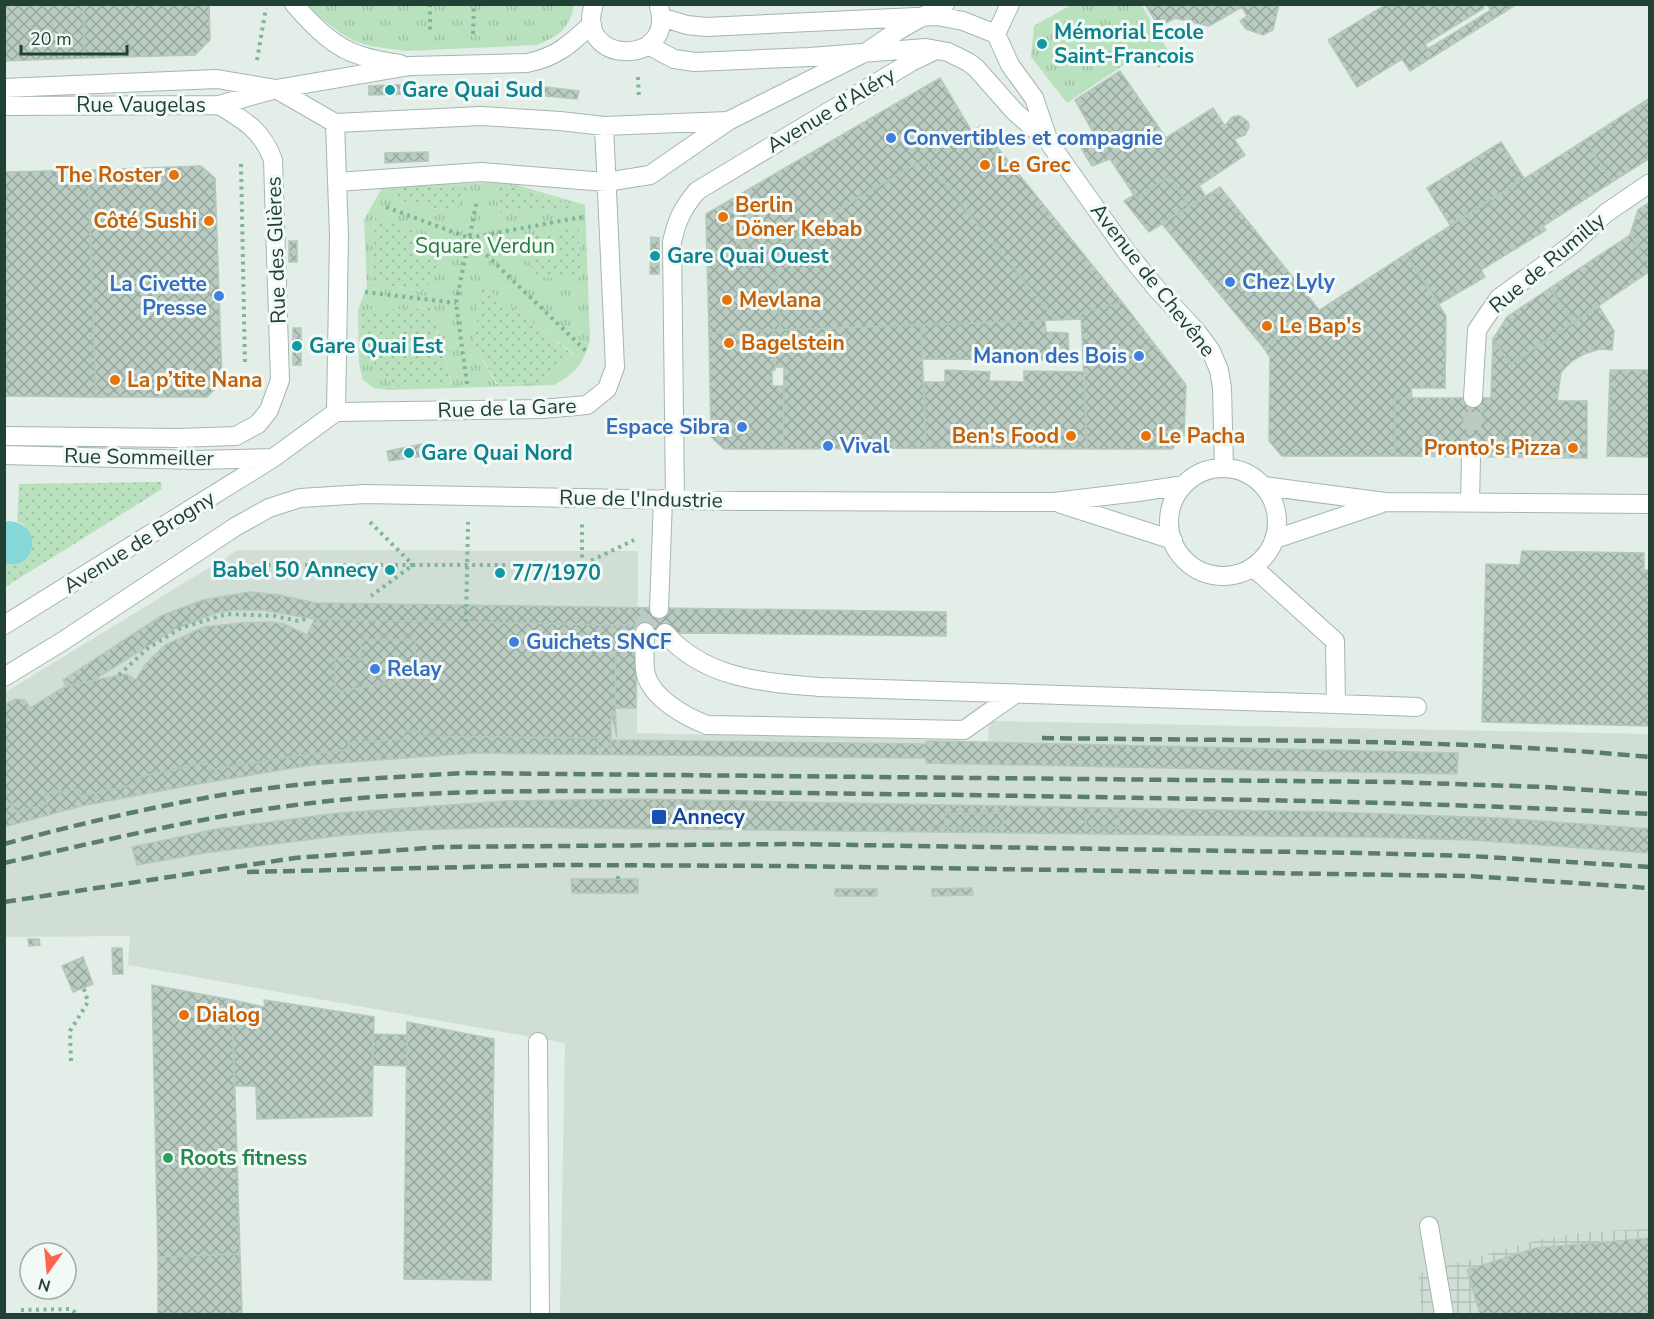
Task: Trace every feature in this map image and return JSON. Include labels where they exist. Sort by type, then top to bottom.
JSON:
[{"type":"street","points":[[294,4],[309,22],[335,42],[360,56],[410,66]]},
{"type":"street","points":[[594,4],[592,24],[599,40],[613,50],[630,52],[648,45],[658,33],[660,10]]},
{"type":"street","name":"Avenue d'Aléry","points":[[337,182],[481,172],[606,182],[650,175],[728,121],[868,51],[945,4]]},
{"type":"street","points":[[996,34],[1010,4]]},
{"type":"street","name":"Avenue d'Aléry","points":[[660,10],[687,25],[706,27],[926,15],[955,19],[996,34]]},
{"type":"street","name":"Rue Vaugelas","points":[[4,106],[219,105],[270,88],[410,66],[543,60],[560,52],[592,24]]},
{"type":"street","name":"Avenue de Chevêne","points":[[996,34],[1010,65],[1034,98],[1048,141]]},
{"type":"street","name":"Avenue d'Aléry","points":[[648,45],[674,59],[695,62],[938,49]]},
{"type":"street","name":"Avenue d'Aléry","points":[[669,499],[672,243],[677,219],[697,191],[910,62],[938,49]]},
{"type":"street","name":"Avenue de Chevêne","points":[[938,49],[959,56],[976,68],[1015,112],[1048,141],[1126,251],[1211,351],[1219,370],[1222,388],[1224,468]]},
{"type":"street","name":"Rue Vaugelas","points":[[4,88],[217,80],[270,88],[335,123]]},
{"type":"street","name":"Rue des Glières","points":[[219,105],[252,126],[267,144],[273,160],[280,380],[269,410],[258,424],[236,436]]},
{"type":"street","points":[[336,412],[339,236],[335,123],[481,117],[604,126],[728,121]]},
{"type":"street","name":"Rue de la Gare","points":[[336,412],[542,409],[588,405],[607,389],[615,367],[604,126]]},
{"type":"street","name":"Rue de Rumilly","points":[[1473,398],[1477,330],[1499,298],[1573,244],[1606,213],[1650,183]]},
{"type":"street","name":"Avenue de Brogny","points":[[4,625],[273,458],[336,412]]},
{"type":"street","name":"Rue Sommeiller","points":[[4,436],[178,438],[236,436]]},
{"type":"street","name":"Rue Sommeiller","points":[[4,454],[196,460],[273,458]]},
{"type":"street","points":[[1470,503],[1471,457]]},
{"type":"street","points":[[1224,468],[1246,473],[1264,486],[1276,508],[1278,527],[1267,555],[1253,567],[1226,576],[1205,573],[1187,562],[1178,551],[1170,531],[1170,511],[1178,492],[1184,485],[1206,470],[1224,468]]},
{"type":"street","name":"Rue de l'Industrie","points":[[235,527],[269,508],[300,498],[365,494],[1054,502],[1184,485]]},
{"type":"street","points":[[1264,486],[1385,502],[1650,504]]},
{"type":"street","points":[[659,609],[669,499]]},
{"type":"street","name":"Rue de l'Industrie","points":[[1054,502],[1173,540]]},
{"type":"street","points":[[1275,539],[1385,502]]},
{"type":"street","name":"Avenue de Brogny","points":[[4,677],[63,641],[235,527]]},
{"type":"street","points":[[1253,567],[1335,641],[1336,704]]},
{"type":"street","points":[[645,632],[646,676],[652,685],[671,707],[685,717],[707,725],[964,730],[1015,694]]},
{"type":"street","points":[[665,633],[677,646],[707,666],[752,681],[819,687],[1417,707]]},
{"type":"street","points":[[538,1042],[540,1314]]},
{"type":"street","points":[[1429,1226],[1444,1314]]},
{"type":"path","points":[[267,4],[257,59],[270,88]]},
{"type":"path","points":[[430,4],[430,34]]},
{"type":"path","points":[[473,34],[474,4]]},
{"type":"path","points":[[241,164],[245,366]]},
{"type":"path","points":[[468,387],[456,303],[479,194]]},
{"type":"path","points":[[384,206],[469,238],[586,351]]},
{"type":"path","points":[[469,238],[585,217]]},
{"type":"path","points":[[364,292],[456,303]]},
{"type":"path","points":[[365,518],[413,565]]},
{"type":"path","points":[[466,622],[468,519]]},
{"type":"path","points":[[582,520],[582,565]]},
{"type":"path","points":[[225,564],[582,565],[638,538]]},
{"type":"path","points":[[371,596],[413,565]]},
{"type":"path","points":[[120,675],[147,649],[182,628],[227,614],[275,616],[298,621],[306,619]]},
{"type":"path","points":[[618,873],[618,879]]},
{"type":"path","points":[[71,1060],[70,1031],[88,1002],[84,989]]},
{"type":"path","points":[[21,1310],[71,1309],[77,1314]]},
{"type":"shaded area","points":[[238,550],[638,551],[637,733],[988,741],[989,721],[1649,734],[1649,1229],[1583,1232],[1541,1239],[1419,1274],[1422,1314],[560,1314],[565,1043],[128,965],[130,936],[5,937],[4,693]]},
{"type":"shaded area","points":[[1649,1229],[1649,1314],[1422,1314],[1418,1274],[1541,1239],[1583,1232]]},
{"type":"green space","points":[[1141,4],[1173,59],[1158,68],[1146,50],[1067,103],[1031,57],[1034,26],[1071,5]]},
{"type":"green space","points":[[308,5],[574,5],[562,31],[537,45],[406,51],[370,46],[354,41],[319,17]]},
{"type":"green space","name":"Square Verdun","points":[[506,182],[585,205],[590,341],[581,362],[573,372],[554,385],[389,390],[374,388],[363,380],[359,364],[358,310],[367,286],[364,220],[383,186]],"holes":[[[469,184],[456,213],[397,200],[392,187]],[[507,185],[573,204],[571,210],[500,213],[496,186]],[[375,216],[445,244],[426,292],[371,282]],[[579,228],[581,277],[534,278],[523,238]],[[481,284],[573,353],[537,383],[496,384],[474,343]],[[431,308],[452,385],[394,387],[362,352],[360,310]]]},
{"type":"green space","points":[[469,184],[457,213],[397,200],[392,187]]},
{"type":"green space","points":[[507,185],[573,204],[571,211],[500,213],[496,186]]},
{"type":"green space","points":[[375,216],[446,244],[427,292],[371,282]]},
{"type":"green space","points":[[579,227],[581,278],[534,278],[523,238]]},
{"type":"green space","points":[[481,283],[573,354],[537,383],[497,384],[474,343]]},
{"type":"green space","points":[[431,308],[452,386],[394,387],[362,352],[360,310]]},
{"type":"green space","points":[[161,482],[162,489],[5,587],[5,564],[26,558],[33,543],[23,524],[17,522],[19,484]]},
{"type":"water","points":[[5,522],[20,524],[28,530],[32,538],[29,554],[16,564],[5,564]]},
{"type":"building","points":[[4,4],[83,4],[85,58],[4,61]]},
{"type":"building","points":[[83,4],[209,4],[210,40],[195,55],[85,58]]},
{"type":"building","points":[[1145,4],[1279,4],[1273,30],[1263,35],[1246,29],[1240,21],[1247,16],[1242,7],[1209,26],[1175,18],[1159,27]]},
{"type":"building","points":[[1387,4],[1482,4],[1484,8],[1425,44],[1428,49],[1491,10],[1495,18],[1410,71],[1402,59],[1357,87],[1328,40]]},
{"type":"building","points":[[1487,4],[1517,4],[1495,18]]},
{"type":"building","points":[[1120,71],[1166,138],[1213,108],[1225,126],[1235,116],[1240,116],[1248,122],[1249,127],[1245,135],[1234,139],[1245,155],[1199,186],[1206,197],[1189,207],[1170,176],[1136,198],[1110,159],[1092,166],[1078,143],[1094,134],[1075,100]]},
{"type":"building","points":[[940,78],[972,132],[980,126],[1122,302],[1081,313],[1080,319],[1056,320],[925,159],[754,259],[744,241],[728,250],[728,256],[707,257],[706,214]]},
{"type":"building","name":"Gare Quai Sud","points":[[411,84],[411,94],[369,95],[369,86]]},
{"type":"building","name":"Gare Quai Sud","points":[[537,86],[579,91],[577,99],[536,95]]},
{"type":"building","points":[[1650,98],[1650,158],[1612,182],[1585,140]]},
{"type":"building","points":[[1585,140],[1612,182],[1543,226],[1546,230],[1481,270],[1485,277],[1439,304],[1406,254]]},
{"type":"building","points":[[1501,142],[1524,178],[1450,225],[1427,188]]},
{"type":"building","name":"Gare Quai Sud","points":[[428,152],[428,161],[385,163],[385,153]]},
{"type":"building","points":[[925,159],[1056,320],[780,330],[778,274],[768,274],[758,256]]},
{"type":"building","points":[[201,166],[215,178],[222,382],[207,397],[96,397],[88,170]]},
{"type":"building","points":[[88,170],[96,397],[4,396],[4,172]]},
{"type":"building","points":[[1170,176],[1189,207],[1149,232],[1124,201],[1134,195],[1136,198]]},
{"type":"building","points":[[1220,187],[1320,311],[1263,347],[1162,224]]},
{"type":"building","points":[[1650,202],[1650,264],[1630,235],[1638,210]]},
{"type":"building","points":[[1630,235],[1650,264],[1650,271],[1573,323],[1550,288]]},
{"type":"building","name":"Gare Quai Ouest","points":[[651,237],[659,238],[659,274],[650,274]]},
{"type":"building","points":[[289,241],[297,241],[297,262],[289,262]]},
{"type":"building","points":[[744,241],[754,259],[759,257],[768,274],[778,274],[780,330],[709,333],[707,257],[728,256],[728,250]]},
{"type":"building","points":[[1406,254],[1446,316],[1445,388],[1411,388],[1412,398],[1395,398],[1395,456],[1282,456],[1269,441],[1270,357],[1263,347]]},
{"type":"building","points":[[1550,288],[1573,323],[1511,364],[1493,339],[1507,317]]},
{"type":"building","points":[[1122,302],[1186,385],[1184,436],[1172,449],[1087,449],[1081,313]]},
{"type":"building","points":[[1598,305],[1614,331],[1612,350],[1600,349],[1572,361],[1561,372],[1557,401],[1587,401],[1587,458],[1395,456],[1395,398],[1491,398],[1493,339],[1511,364]]},
{"type":"building","points":[[1045,320],[1046,332],[1068,333],[1069,360],[922,359],[921,325]]},
{"type":"building","points":[[921,325],[926,448],[783,449],[784,367],[775,367],[774,330]]},
{"type":"building","name":"Gare Quai Est","points":[[293,328],[301,328],[301,365],[293,365]]},
{"type":"building","points":[[774,330],[775,370],[772,371],[772,386],[784,386],[783,449],[724,449],[711,437],[709,333]]},
{"type":"building","points":[[945,370],[990,372],[989,381],[1024,382],[1024,371],[1084,372],[1087,449],[926,448],[924,382],[945,382]]},
{"type":"building","points":[[1610,370],[1650,370],[1650,457],[1607,456]]},
{"type":"building","name":"Gare Quai Nord","points":[[428,443],[430,455],[389,461],[387,451]]},
{"type":"building","name":"Gare Quai Nord","points":[[525,446],[567,448],[567,457],[524,457]]},
{"type":"building","points":[[1522,551],[1644,553],[1644,570],[1650,570],[1650,726],[1482,722],[1486,564],[1520,565]]},
{"type":"building","points":[[249,592],[279,595],[316,603],[946,612],[946,636],[616,632],[616,625],[315,619],[262,610],[235,610],[216,613],[173,630],[92,681],[66,686],[63,680],[161,616],[203,600]]},
{"type":"building","points":[[315,619],[616,625],[617,737],[611,713],[611,748],[598,747],[598,738],[420,736],[420,731],[404,731],[404,739],[349,743],[349,750],[301,755],[209,770],[207,762],[135,778],[137,784],[80,796],[78,789],[59,792],[59,790],[44,794],[47,804],[15,812],[13,804],[4,806],[4,705],[15,699],[25,700],[30,708],[66,686],[126,674],[136,680],[145,665],[165,645],[204,627],[270,622],[284,624],[307,635]]},
{"type":"building","points":[[616,625],[637,625],[636,708],[615,708]]},
{"type":"building","name":"Relay","points":[[361,640],[415,640],[415,678],[399,678],[399,681],[335,692],[335,658],[361,659]]},
{"type":"building","points":[[404,731],[420,731],[420,736],[598,738],[598,747],[611,748],[611,740],[926,744],[927,741],[1458,753],[1457,774],[926,763],[926,758],[473,753],[311,765],[81,806],[4,827],[4,806],[13,804],[15,812],[47,804],[44,794],[59,790],[59,792],[78,789],[80,796],[137,784],[135,778],[207,762],[209,770],[301,755],[349,750],[349,743],[404,739]]},
{"type":"building","points":[[632,799],[1327,812],[1499,818],[1650,829],[1650,853],[1472,840],[1364,837],[507,827],[345,835],[204,853],[137,865],[132,847],[217,829],[339,813],[506,801]]},
{"type":"building","points":[[1003,813],[1003,828],[945,828],[945,814]]},
{"type":"building","points":[[1085,814],[1119,814],[1119,828],[1086,828]]},
{"type":"building","points":[[571,879],[638,879],[638,893],[572,893]]},
{"type":"building","points":[[972,888],[973,895],[932,896],[932,889]]},
{"type":"building","points":[[835,889],[877,889],[877,896],[835,896]]},
{"type":"building","points":[[28,939],[39,939],[40,945],[29,946]]},
{"type":"building","points":[[112,948],[122,948],[123,974],[113,974]]},
{"type":"building","points":[[83,957],[93,984],[73,992],[62,966]]},
{"type":"building","points":[[152,985],[232,1000],[240,1254],[158,1257]]},
{"type":"building","points":[[232,1000],[265,1007],[264,1000],[374,1017],[372,1116],[257,1119],[256,1086],[234,1086]]},
{"type":"building","points":[[407,1022],[494,1039],[491,1280],[404,1279]]},
{"type":"building","points":[[373,1034],[407,1035],[407,1066],[373,1065]]},
{"type":"building","points":[[1650,1238],[1650,1314],[1480,1314],[1467,1270],[1536,1248]]},
{"type":"building","points":[[240,1254],[242,1314],[158,1314],[158,1257]]},
{"type":"tunnel","points":[[1471,457],[1473,398]]},
{"type":"tunnel","points":[[645,632],[644,625],[659,609]]},
{"type":"railway","points":[[1042,738],[1422,743],[1650,757]]},
{"type":"railway","points":[[4,844],[130,813],[237,793],[335,781],[465,773],[1392,782],[1545,787],[1650,794]]},
{"type":"railway","points":[[4,863],[170,826],[254,811],[339,800],[454,793],[645,791],[969,795],[1395,803],[1650,814]]},
{"type":"railway","points":[[4,902],[295,858],[440,847],[792,844],[1363,853],[1470,856],[1650,867]]},
{"type":"railway","points":[[247,872],[558,865],[790,866],[1469,876],[1650,888]]},
{"type":"place","name":"Mémorial Ecole Saint-Francois","points":[[1042,44]]},
{"type":"place","name":"Gare Quai Sud","points":[[390,90]]},
{"type":"place","name":"Convertibles et compagnie","points":[[891,138]]},
{"type":"place","name":"Le Grec","points":[[985,165]]},
{"type":"place","name":"The Roster","points":[[174,175]]},
{"type":"place","name":"Berlin Döner Kebab","points":[[723,217]]},
{"type":"place","name":"Côté Sushi","points":[[209,221]]},
{"type":"place","name":"Gare Quai Ouest","points":[[655,256]]},
{"type":"place","name":"Chez Lyly","points":[[1230,282]]},
{"type":"place","name":"La Civette Presse","points":[[219,296]]},
{"type":"place","name":"Mevlana","points":[[727,300]]},
{"type":"place","name":"Le Bap's","points":[[1267,326]]},
{"type":"place","name":"Bagelstein","points":[[729,343]]},
{"type":"place","name":"Gare Quai Est","points":[[297,346]]},
{"type":"place","name":"Manon des Bois","points":[[1139,356]]},
{"type":"place","name":"La p’tite Nana","points":[[115,380]]},
{"type":"place","name":"Espace Sibra","points":[[742,427]]},
{"type":"place","name":"Ben's Food","points":[[1071,436]]},
{"type":"place","name":"Le Pacha","points":[[1146,436]]},
{"type":"place","name":"Vival","points":[[828,446]]},
{"type":"place","name":"Pronto's Pizza","points":[[1573,448]]},
{"type":"place","name":"Gare Quai Nord","points":[[409,453]]},
{"type":"place","name":"Babel 50 Annecy","points":[[390,570]]},
{"type":"place","name":"7/7/1970","points":[[500,573]]},
{"type":"place","name":"Guichets SNCF","points":[[514,642]]},
{"type":"place","name":"Relay","points":[[375,669]]},
{"type":"place","name":"Annecy","points":[[659,817]]},
{"type":"place","name":"Dialog","points":[[184,1015]]},
{"type":"place","name":"Roots fitness","points":[[168,1158]]}]
